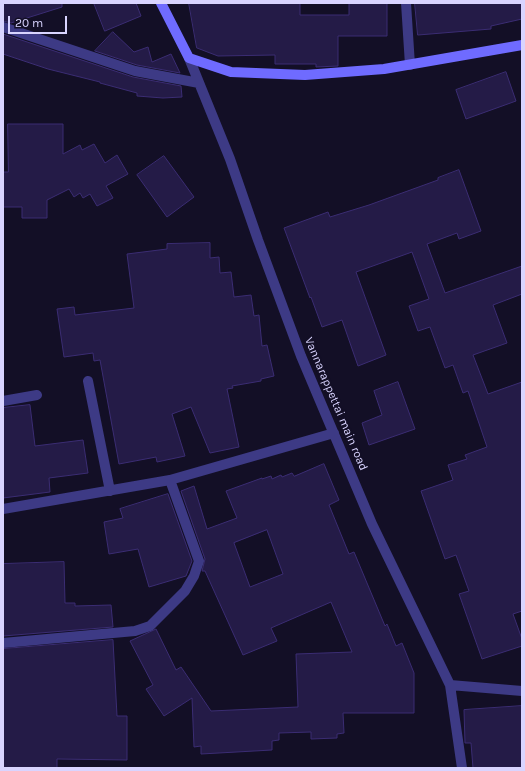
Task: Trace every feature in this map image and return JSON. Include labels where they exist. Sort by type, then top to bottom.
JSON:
[{"type":"main road","points":[[161,3],[189,58],[231,72],[305,75],[384,69],[522,45]]},
{"type":"street","points":[[406,3],[410,65]]},
{"type":"street","points":[[3,27],[135,71],[199,83]]},
{"type":"street","name":"Vannarappettai main road","points":[[189,58],[230,159],[258,240],[299,348],[334,433],[372,524],[450,685],[462,768]]},
{"type":"street","points":[[88,381],[110,491]]},
{"type":"street","points":[[3,401],[36,395]]},
{"type":"street","points":[[3,508],[170,480],[334,433]]},
{"type":"street","points":[[3,643],[135,631],[150,626],[159,618],[185,591],[194,576],[199,561],[170,480]]},
{"type":"street","points":[[450,685],[522,691]]},
{"type":"building","points":[[3,3],[62,3],[62,7],[11,23],[3,21]]},
{"type":"building","points":[[94,3],[136,3],[141,16],[105,31]]},
{"type":"building","points":[[189,3],[300,3],[300,15],[349,15],[349,3],[387,3],[387,36],[338,36],[338,66],[316,67],[316,64],[275,64],[275,55],[218,56],[197,48]]},
{"type":"building","points":[[415,3],[522,3],[522,19],[491,26],[491,29],[418,35]]},
{"type":"building","points":[[113,32],[134,52],[148,47],[152,62],[171,54],[180,73],[137,65],[95,51]]},
{"type":"building","points":[[3,34],[133,77],[181,86],[182,97],[163,98],[137,96],[137,93],[48,69],[3,54]]},
{"type":"building","points":[[506,72],[516,101],[466,119],[456,90]]},
{"type":"building","points":[[8,124],[63,124],[63,154],[80,145],[82,150],[94,144],[105,163],[117,155],[128,174],[106,186],[113,198],[97,206],[90,194],[83,198],[80,193],[74,197],[69,189],[47,200],[47,218],[22,218],[22,207],[3,207],[3,172],[8,172]]},
{"type":"building","points":[[164,156],[194,197],[167,217],[137,175]]},
{"type":"building","points":[[459,170],[481,231],[459,239],[457,233],[427,244],[445,293],[522,266],[522,294],[493,305],[507,343],[473,355],[488,394],[522,382],[522,611],[513,614],[522,639],[522,646],[482,659],[459,594],[469,591],[456,555],[445,559],[421,491],[453,480],[448,465],[467,459],[465,455],[487,447],[468,391],[463,393],[453,365],[445,368],[430,327],[418,331],[409,306],[429,299],[412,252],[356,272],[386,355],[358,366],[342,320],[322,327],[284,228],[328,212],[330,217],[369,205],[438,180],[438,178]]},
{"type":"building","points":[[210,243],[210,258],[219,257],[220,273],[231,272],[234,297],[251,295],[254,316],[259,315],[262,346],[267,345],[274,376],[261,379],[261,381],[232,386],[233,388],[227,389],[239,447],[210,453],[191,407],[172,414],[185,456],[157,462],[156,457],[119,464],[100,360],[94,361],[93,353],[64,357],[57,309],[74,307],[75,315],[134,308],[127,254],[167,249],[167,244]]},
{"type":"building","points":[[398,382],[415,429],[369,445],[362,423],[382,415],[374,391]]},
{"type":"building","points":[[30,405],[35,446],[83,440],[88,473],[49,478],[50,492],[3,498],[3,408]]},
{"type":"building","points":[[324,464],[339,500],[329,505],[349,554],[354,552],[385,626],[387,624],[396,646],[402,643],[414,673],[414,713],[343,713],[344,733],[337,734],[337,738],[311,739],[311,732],[279,733],[279,740],[272,741],[272,750],[201,754],[201,746],[194,747],[192,698],[164,716],[146,689],[153,685],[130,641],[156,629],[176,670],[181,667],[211,711],[298,707],[296,654],[352,652],[331,602],[271,628],[277,641],[243,655],[205,571],[202,571],[205,559],[181,491],[194,486],[207,529],[237,518],[226,491],[271,476],[272,479],[281,475],[282,477],[292,473],[294,476]],"holes":[[[267,530],[283,574],[250,587],[234,543]]]},
{"type":"building","points":[[168,494],[192,561],[186,576],[149,587],[138,549],[109,554],[104,522],[123,518],[120,509]]},
{"type":"building","points":[[64,562],[65,603],[75,603],[75,606],[111,605],[113,627],[3,636],[3,564]]},
{"type":"building","points":[[113,640],[117,716],[127,716],[127,760],[57,759],[57,768],[3,768],[3,649]]},
{"type":"building","points":[[522,706],[522,768],[473,768],[471,743],[465,743],[464,710]]}]
